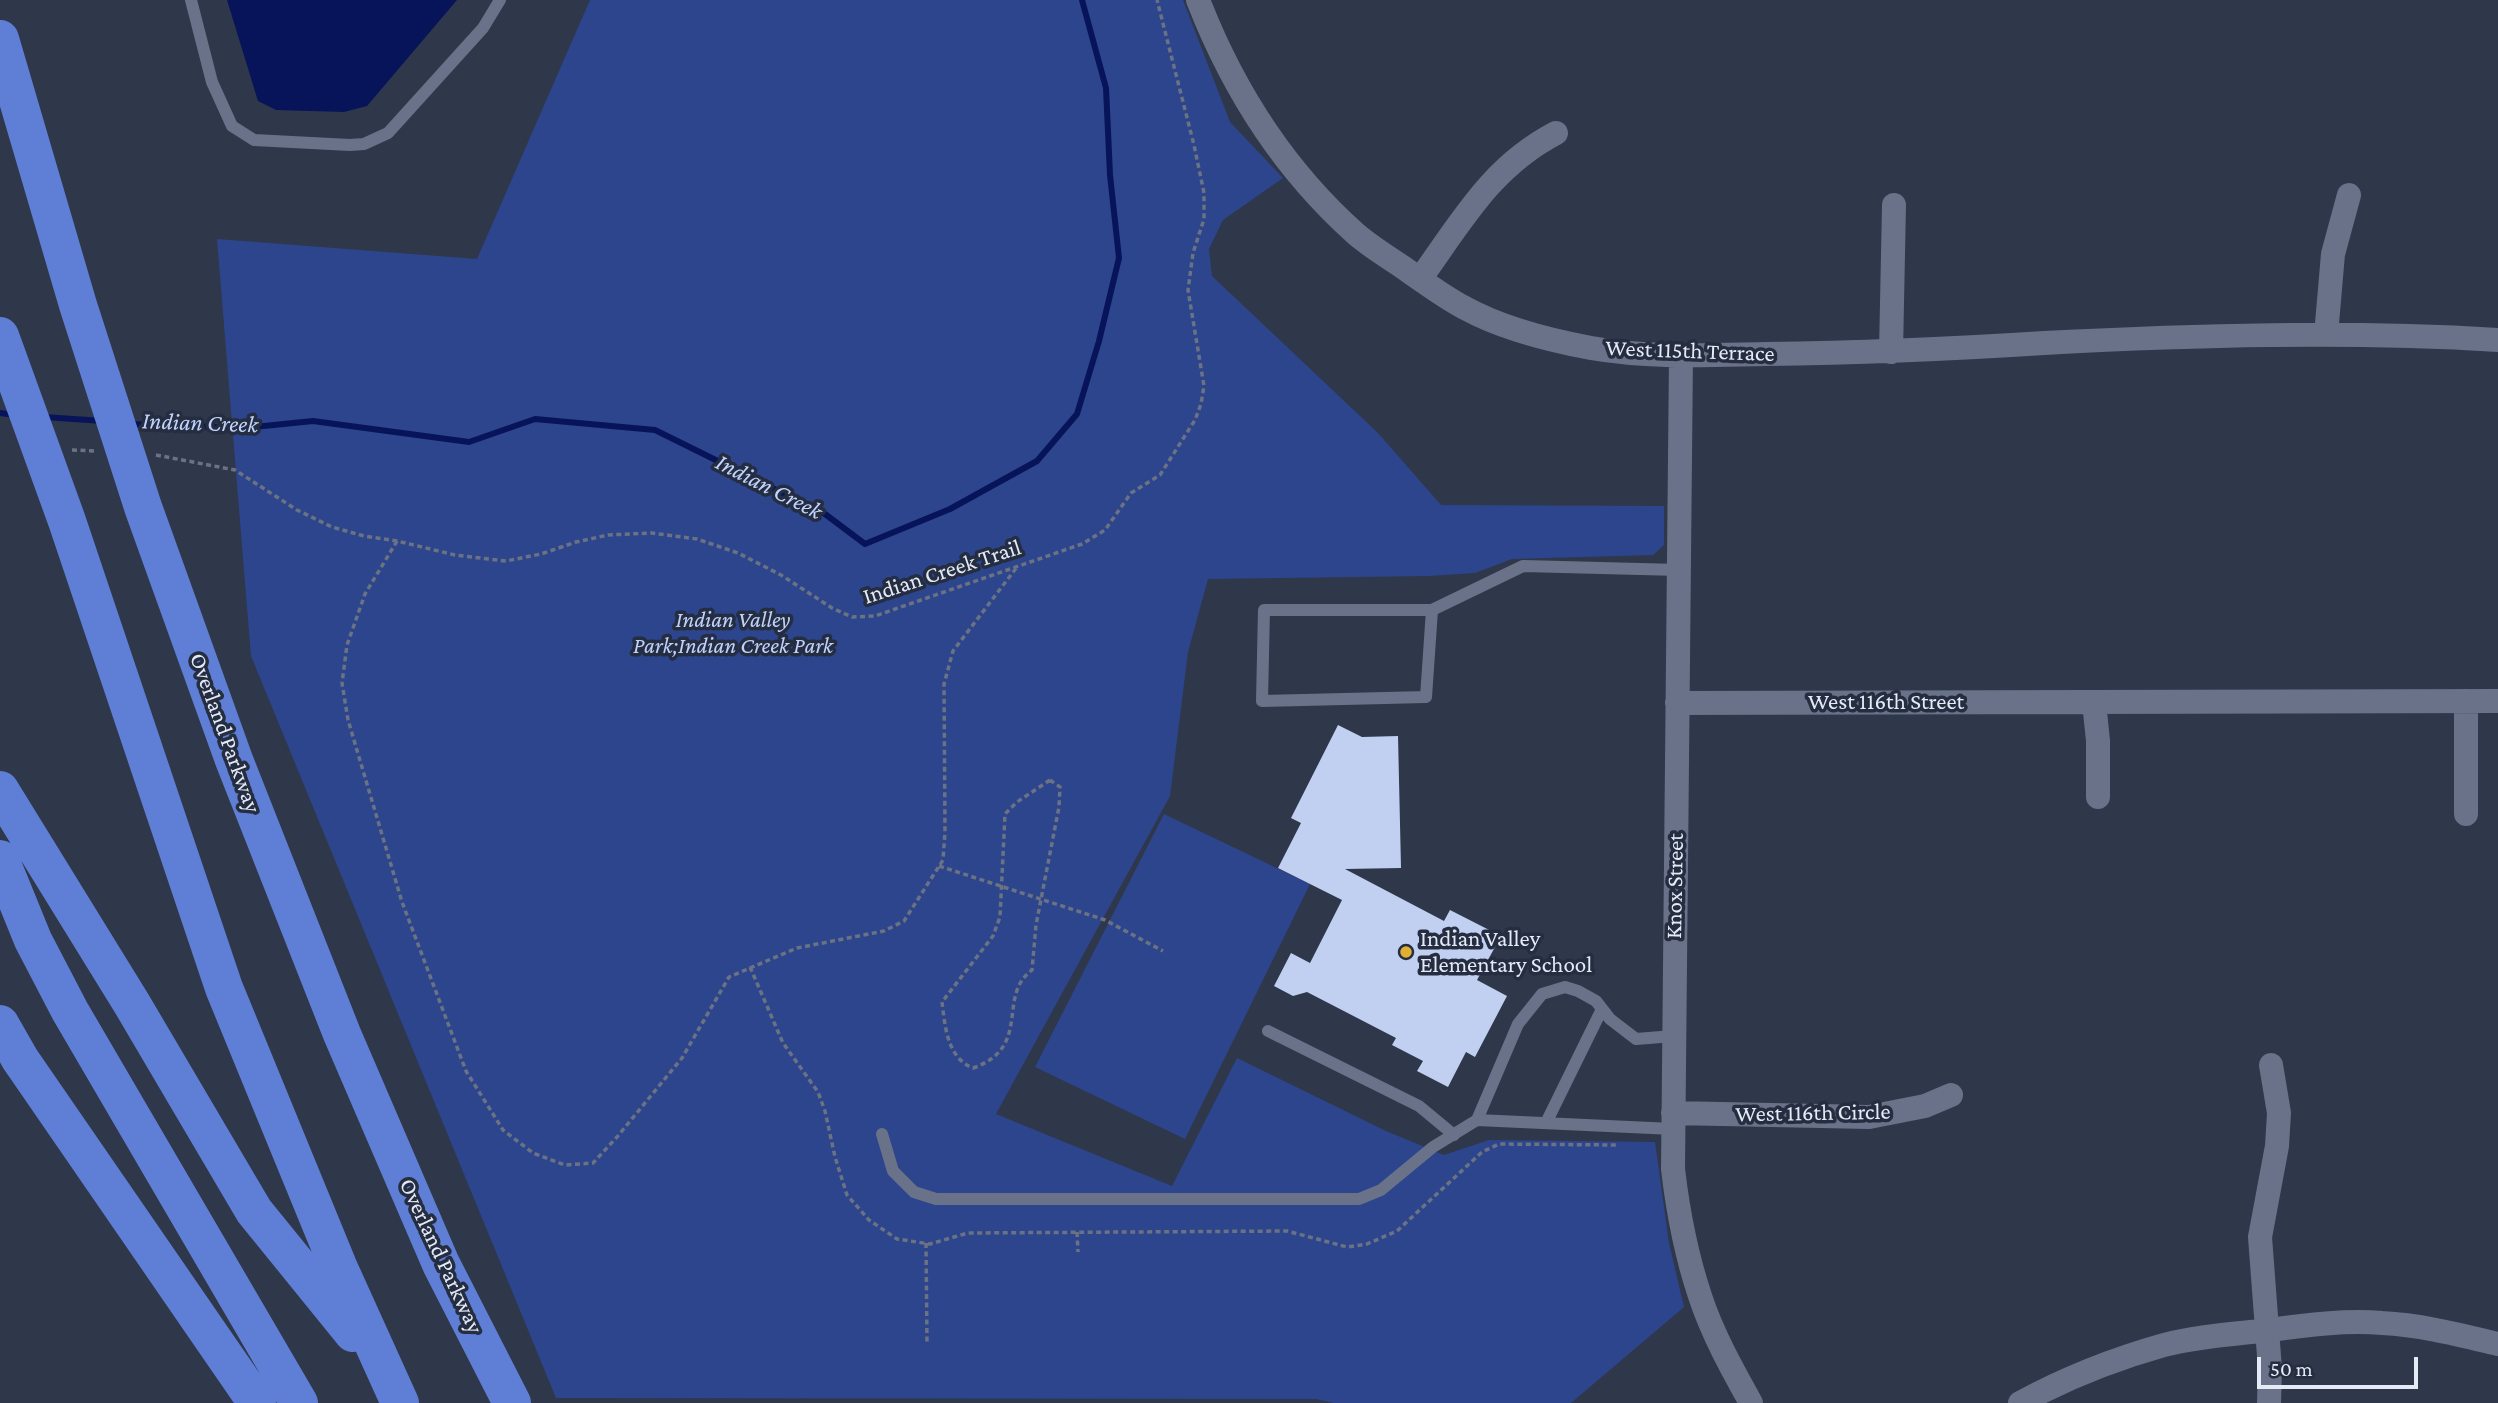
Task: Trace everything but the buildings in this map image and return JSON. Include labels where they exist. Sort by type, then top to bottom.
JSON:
[{"type":"highway","name":"Overland Parkway","points":[[0,39],[78,305],[143,507],[233,760],[342,1034],[441,1264],[512,1403]]},
{"type":"highway","points":[[0,336],[67,521],[224,988],[392,1387]]},
{"type":"highway","points":[[0,790],[132,1004],[254,1211],[392,1387]]},
{"type":"highway","points":[[0,859],[33,940],[70,1011],[299,1403]]},
{"type":"highway","points":[[0,1024],[20,1059],[257,1403]]},
{"type":"street","name":"West 115th Terrace","points":[[1200,6],[1214,42],[1246,104],[1282,155],[1321,200],[1359,237],[1465,308],[1497,323],[1547,338],[1593,348],[1681,355],[1891,352],[2218,334],[2498,340]]},
{"type":"street","points":[[1420,279],[1492,180],[1531,145],[1556,132]]},
{"type":"street","points":[[2326,335],[2333,254],[2349,195]]},
{"type":"street","points":[[1891,352],[1894,205]]},
{"type":"street","name":"Knox Street","points":[[1681,355],[1673,1121],[1676,1195],[1684,1241],[1700,1298],[1727,1359],[1751,1403]]},
{"type":"street","points":[[2466,701],[2466,814]]},
{"type":"street","name":"West 116th Street","points":[[1677,703],[2498,701]]},
{"type":"street","points":[[2094,702],[2098,741],[2098,797]]},
{"type":"street","points":[[2269,1403],[2270,1369],[2260,1237],[2277,1146],[2279,1113],[2271,1065]]},
{"type":"street","name":"West 116th Circle","points":[[1673,1121],[1869,1116],[1924,1106],[1951,1095]]},
{"type":"street","points":[[2020,1403],[2055,1384],[2105,1364],[2165,1345],[2303,1325],[2380,1322],[2428,1328],[2498,1344]]},
{"type":"lane","points":[[191,0],[212,82],[232,127],[254,140],[350,145],[364,144],[388,132],[483,28],[500,0]]},
{"type":"lane","points":[[1432,610],[1426,697],[1262,701],[1264,610],[1432,610],[1523,566],[1679,570]]},
{"type":"lane","points":[[1478,1121],[1518,1024],[1542,994],[1565,987],[1578,991],[1595,1001],[1610,1019],[1636,1039],[1674,1036]]},
{"type":"lane","points":[[1546,1123],[1602,1009]]},
{"type":"lane","points":[[1268,1031],[1419,1106],[1454,1135]]},
{"type":"lane","points":[[882,1134],[893,1171],[914,1192],[936,1199],[1359,1199],[1381,1190],[1433,1147],[1478,1121],[1673,1121]]},
{"type":"path","name":"Indian Creek Trail","points":[[153,454],[230,468],[314,520],[364,537],[397,541],[455,555],[506,561],[608,535],[652,533],[697,539],[738,553],[852,617],[875,616],[1082,544],[1105,530],[1131,493],[1160,475],[1195,420],[1205,386],[1188,290],[1193,253],[1204,219],[1204,193],[1157,0]]},
{"type":"path","points":[[65,450],[106,452]]},
{"type":"path","points":[[397,541],[365,594],[347,645],[342,683],[348,720],[402,902],[466,1071],[503,1130],[533,1153],[565,1166],[593,1163],[617,1137],[682,1058],[729,977],[797,948],[884,931],[904,921],[943,859],[943,684],[953,651],[1018,566]]},
{"type":"path","points":[[1050,780],[1060,788],[1059,807],[1041,899],[1032,970],[1025,975],[1016,990],[1006,1043],[995,1057],[973,1068],[965,1065],[947,1040],[942,1002],[993,936],[1000,916],[1005,814],[1017,802],[1050,780]]},
{"type":"path","points":[[939,866],[1105,920],[1163,951]]},
{"type":"path","points":[[750,967],[783,1043],[818,1092],[847,1195],[869,1220],[897,1238],[926,1243],[968,1233],[1287,1231],[1347,1247],[1367,1244],[1397,1231],[1482,1152],[1499,1144],[1628,1145]]},
{"type":"path","points":[[1077,1233],[1078,1252]]},
{"type":"path","points":[[926,1243],[926,1343]]},
{"type":"green space","name":"Indian Valley Park;Indian Creek Park","points":[[590,0],[1183,0],[1230,122],[1283,178],[1223,220],[1209,249],[1212,276],[1378,433],[1441,505],[1664,506],[1664,545],[1653,555],[1512,559],[1475,573],[1429,576],[1208,579],[1188,652],[1170,796],[996,1114],[1172,1186],[1237,1058],[1386,1131],[1444,1155],[1489,1140],[1655,1142],[1669,1243],[1684,1307],[1571,1403],[1334,1403],[1316,1399],[556,1398],[251,656],[217,239],[477,259]]},
{"type":"green space","points":[[1164,814],[1310,884],[1185,1139],[1035,1067]]},
{"type":"shaded area","points":[[227,0],[457,0],[367,106],[344,112],[276,110],[258,101]]},
{"type":"waterway","name":"Indian Creek","points":[[131,424],[244,428],[313,421],[469,442],[535,419],[655,430],[825,514],[865,544],[950,509],[1037,461],[1077,414],[1099,341],[1119,258],[1110,175],[1106,88],[1082,0]]},
{"type":"waterway","name":"Indian Creek","points":[[0,413],[15,415]]},
{"type":"waterway","name":"Indian Creek","points":[[44,417],[103,421]]},
{"type":"place","name":"Indian Valley Elementary School","points":[[1406,952]]}]
